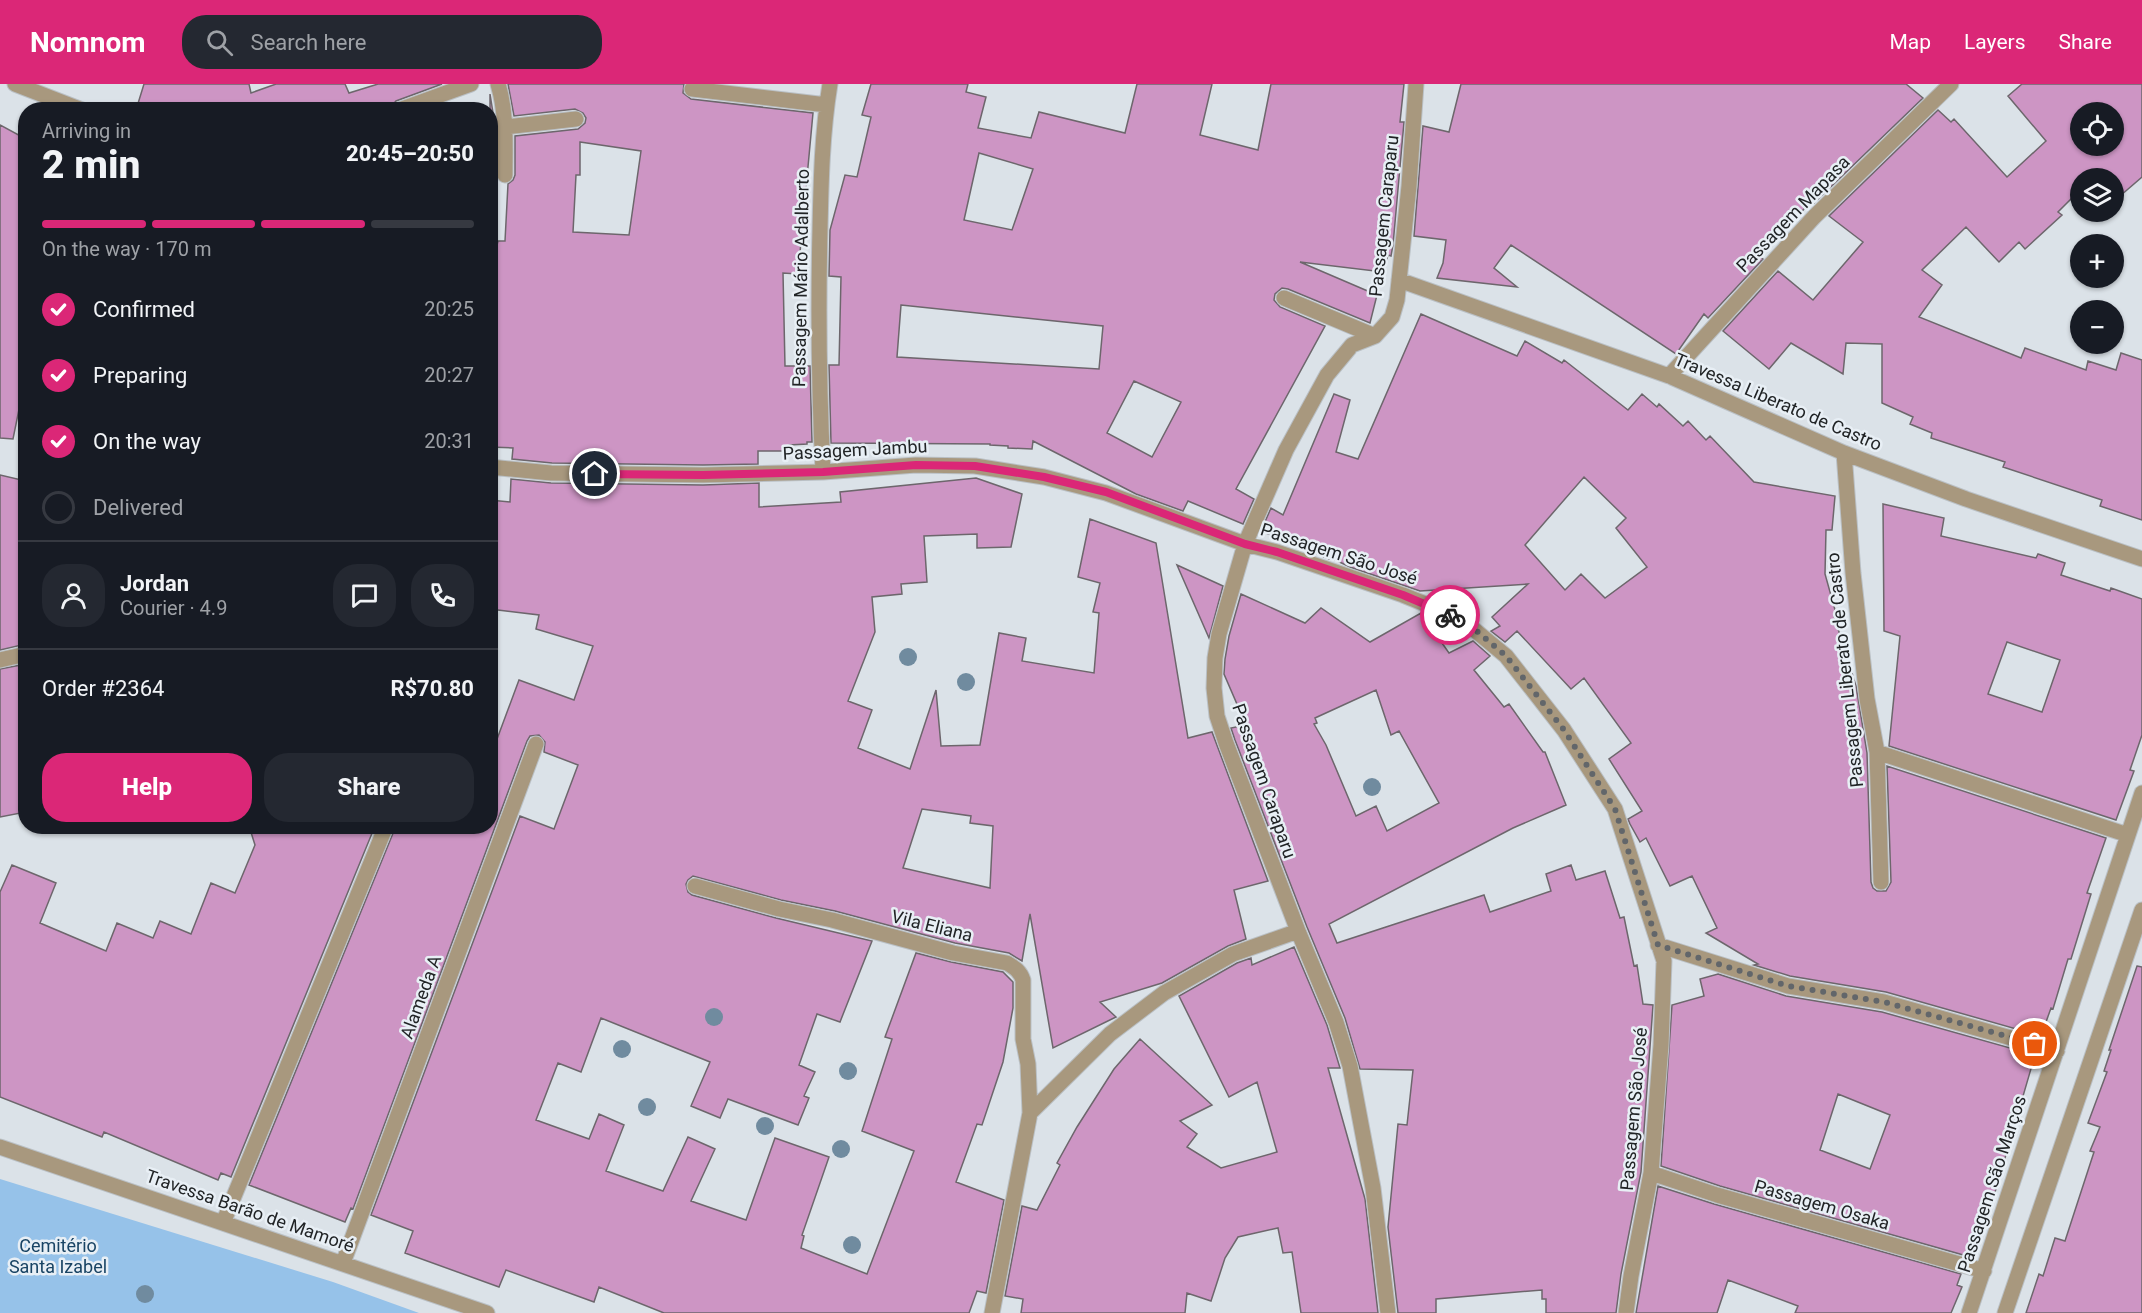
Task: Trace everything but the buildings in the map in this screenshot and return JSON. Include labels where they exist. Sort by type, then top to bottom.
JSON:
[{"type":"street","points":[[15,84],[61,102]]},
{"type":"street","points":[[424,102],[471,84]]},
{"type":"street","points":[[498,84],[506,127],[505,175]]},
{"type":"street","name":"Passagem Mário Adalberto","points":[[823,472],[818,374],[819,278],[822,145],[830,84]]},
{"type":"street","name":"Passagem Caraparu","points":[[1388,1313],[1373,1188],[1350,1066],[1336,1022],[1298,930],[1217,716],[1214,688],[1219,634],[1245,544],[1286,450],[1327,375],[1352,345],[1375,336],[1392,317],[1397,300],[1409,186],[1416,84]]},
{"type":"street","name":"Passagem Mapasa","points":[[1669,376],[1814,217],[1949,84]]},
{"type":"street","points":[[692,89],[827,105]]},
{"type":"street","points":[[506,127],[576,119]]},
{"type":"street","name":"Travessa Liberato de Castro","points":[[1399,280],[1669,376],[1844,453],[1966,500],[2142,559]]},
{"type":"street","points":[[1284,298],[1375,336]]},
{"type":"street","name":"Passagem Liberato de Castro","points":[[1844,453],[1852,573],[1867,699],[1877,752],[1881,882]]},
{"type":"street","name":"Passagem Jambu","points":[[498,468],[551,473],[703,475],[823,472],[916,465],[975,466],[1044,477],[1106,492],[1245,544]]},
{"type":"street","name":"Passagem São José","points":[[1245,544],[1338,572],[1440,610],[1472,627],[1506,656],[1564,730],[1615,809],[1664,961],[1661,1045],[1651,1173],[1626,1313]]},
{"type":"street","points":[[0,660],[18,656]]},
{"type":"street","name":"Alameda A","points":[[343,1263],[536,744]]},
{"type":"street","points":[[1877,752],[2128,835]]},
{"type":"street","name":"Passagem São Marços","points":[[1969,1313],[2142,793]]},
{"type":"street","points":[[223,1223],[383,834]]},
{"type":"street","name":"Vila Eliana","points":[[694,886],[953,953],[1007,963],[1021,973],[1023,1039],[1028,1064],[1030,1113],[992,1313]]},
{"type":"street","points":[[2005,1313],[2142,910]]},
{"type":"street","points":[[1030,1113],[1110,1034],[1164,993],[1233,954],[1298,930]]},
{"type":"street","points":[[1658,945],[1788,986],[1884,1002],[2057,1050]]},
{"type":"street","name":"Travessa Barão de Mamoré","points":[[0,1147],[487,1313]]},
{"type":"street","name":"Passagem Osaka","points":[[1651,1173],[1717,1195],[1984,1271]]},
{"type":"green space","name":"Cemitério Santa Izabel","points":[[0,1179],[333,1282],[419,1313],[0,1313]]},
{"type":"way so far","points":[[1450,615],[1472,627],[1506,656],[1564,730],[1615,809],[1658,945],[1788,986],[1884,1002],[2035,1044]]},
{"type":"route","points":[[595,474],[703,475],[823,472],[916,465],[975,466],[1044,477],[1106,492],[1245,544],[1277,552],[1403,595],[1450,615]]}]
